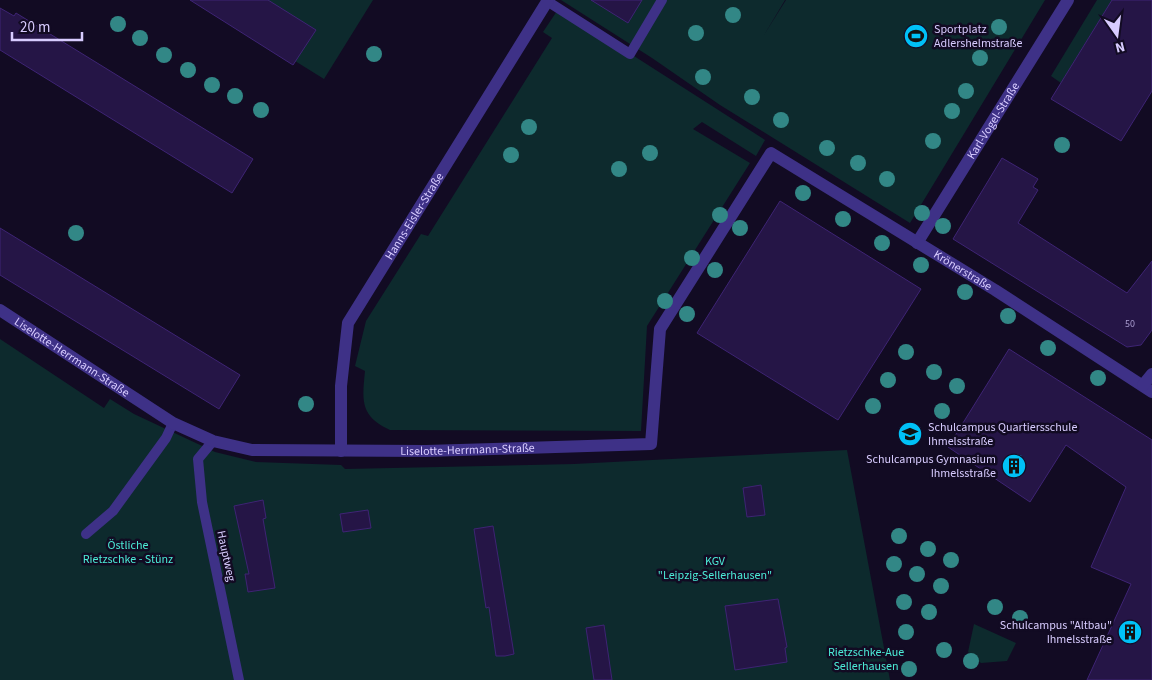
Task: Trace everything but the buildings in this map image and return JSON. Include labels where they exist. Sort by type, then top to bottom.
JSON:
[{"type":"street","name":"Hanns-Eisler-Straße","points":[[341,451],[341,386],[348,323],[547,0]]},
{"type":"street","name":"Karl-Vogel-Straße","points":[[917,242],[1068,0]]},
{"type":"street","name":"Krönerstraße","points":[[771,153],[995,290],[1148,389]]},
{"type":"street","name":"Liselotte-Herrmann-Straße","points":[[0,310],[173,423],[213,441],[252,450],[426,451],[651,444],[660,329],[771,153]]},
{"type":"street","points":[[1148,389],[1152,374]]},
{"type":"lane","points":[[547,0],[630,54],[662,0]]},
{"type":"lane","points":[[86,534],[113,511],[166,438],[173,423]]},
{"type":"lane","name":"Hauptweg","points":[[213,441],[198,460],[202,498],[239,680]]},
{"type":"green space","points":[[197,0],[373,0],[324,79]]},
{"type":"green space","points":[[561,0],[785,0],[764,35],[786,0],[1045,0],[910,223],[720,105],[652,58]]},
{"type":"green space","points":[[1097,0],[1112,0],[1061,83],[1051,76]]},
{"type":"green space","points":[[559,8],[765,140],[756,156],[702,122],[693,129],[750,163],[647,326],[641,431],[390,430],[380,425],[368,413],[365,407],[363,391],[365,371],[355,366],[366,321],[421,234],[428,236],[552,38],[543,32]]},
{"type":"green space","name":"Östliche Rietzschke - Stünz","points":[[0,339],[104,408],[110,399],[134,414],[215,452],[256,462],[341,465],[345,469],[574,464],[847,450],[890,680],[0,680]]},
{"type":"green space","points":[[974,624],[1016,643],[1007,661],[981,663],[968,652]]},
{"type":"place","name":"Sportplatz Adlershelmstraße","points":[[916,36]]},
{"type":"place","name":"Schulcampus Quartiersschule Ihmelsstraße","points":[[910,434]]},
{"type":"place","name":"Schulcampus Gymnasium Ihmelsstraße","points":[[1014,466]]},
{"type":"place","name":"Schulcampus \"Altbau\" Ihmelsstraße","points":[[1130,632]]},
{"type":"park label","name":"KGV \"Leipzig-Sellerhausen\"","points":[[715,568]]},
{"type":"park label","name":"Rietzschke-Aue Sellerhausen","points":[[866,659]]}]
